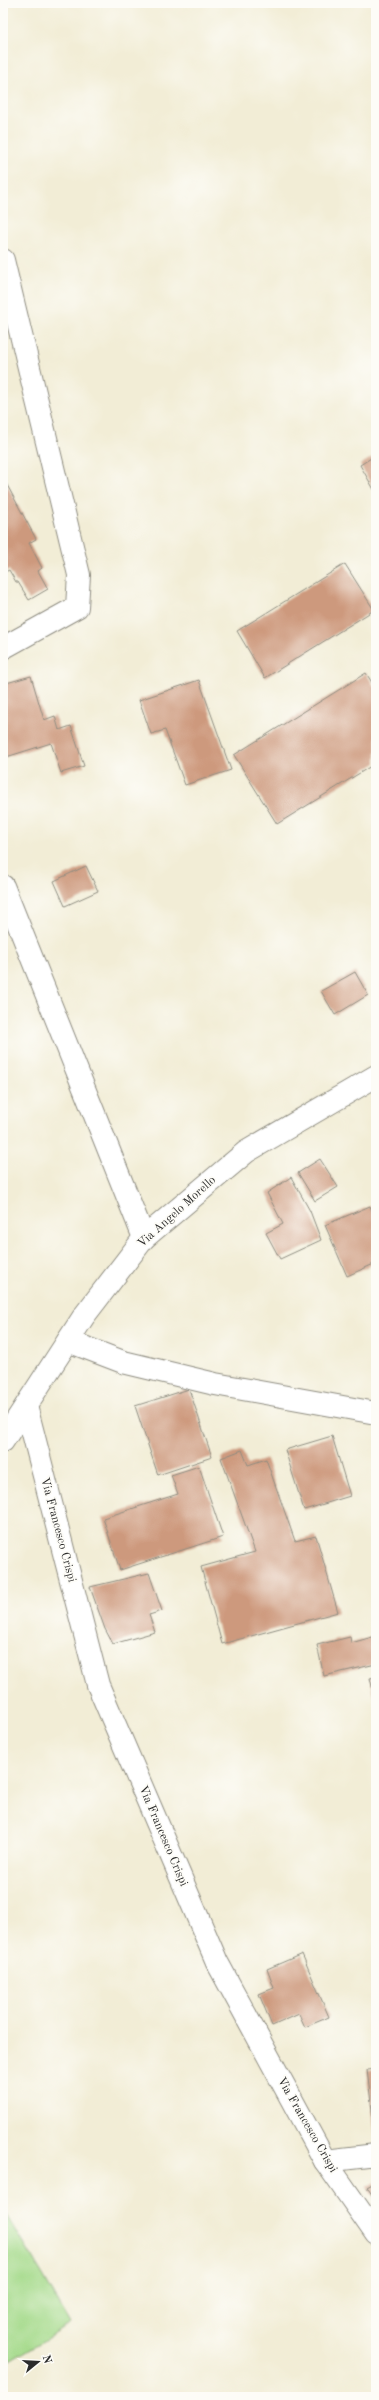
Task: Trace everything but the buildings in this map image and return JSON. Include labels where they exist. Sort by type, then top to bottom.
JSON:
[{"type":"street","points":[[3,260],[79,575],[77,607],[3,648]]},
{"type":"street","points":[[3,886],[144,1238]]},
{"type":"street","name":"Via Angelo Morello","points":[[3,1441],[84,1316],[144,1238],[246,1152],[376,1076]]},
{"type":"street","points":[[68,1341],[123,1362],[215,1384],[376,1413]]},
{"type":"street","name":"Via Francesco Crispi","points":[[26,1406],[98,1685],[217,1962],[325,2161],[376,2234]]},
{"type":"street","points":[[325,2161],[376,2155]]},
{"type":"green space","points":[[3,2208],[71,2324],[3,2365]]}]
